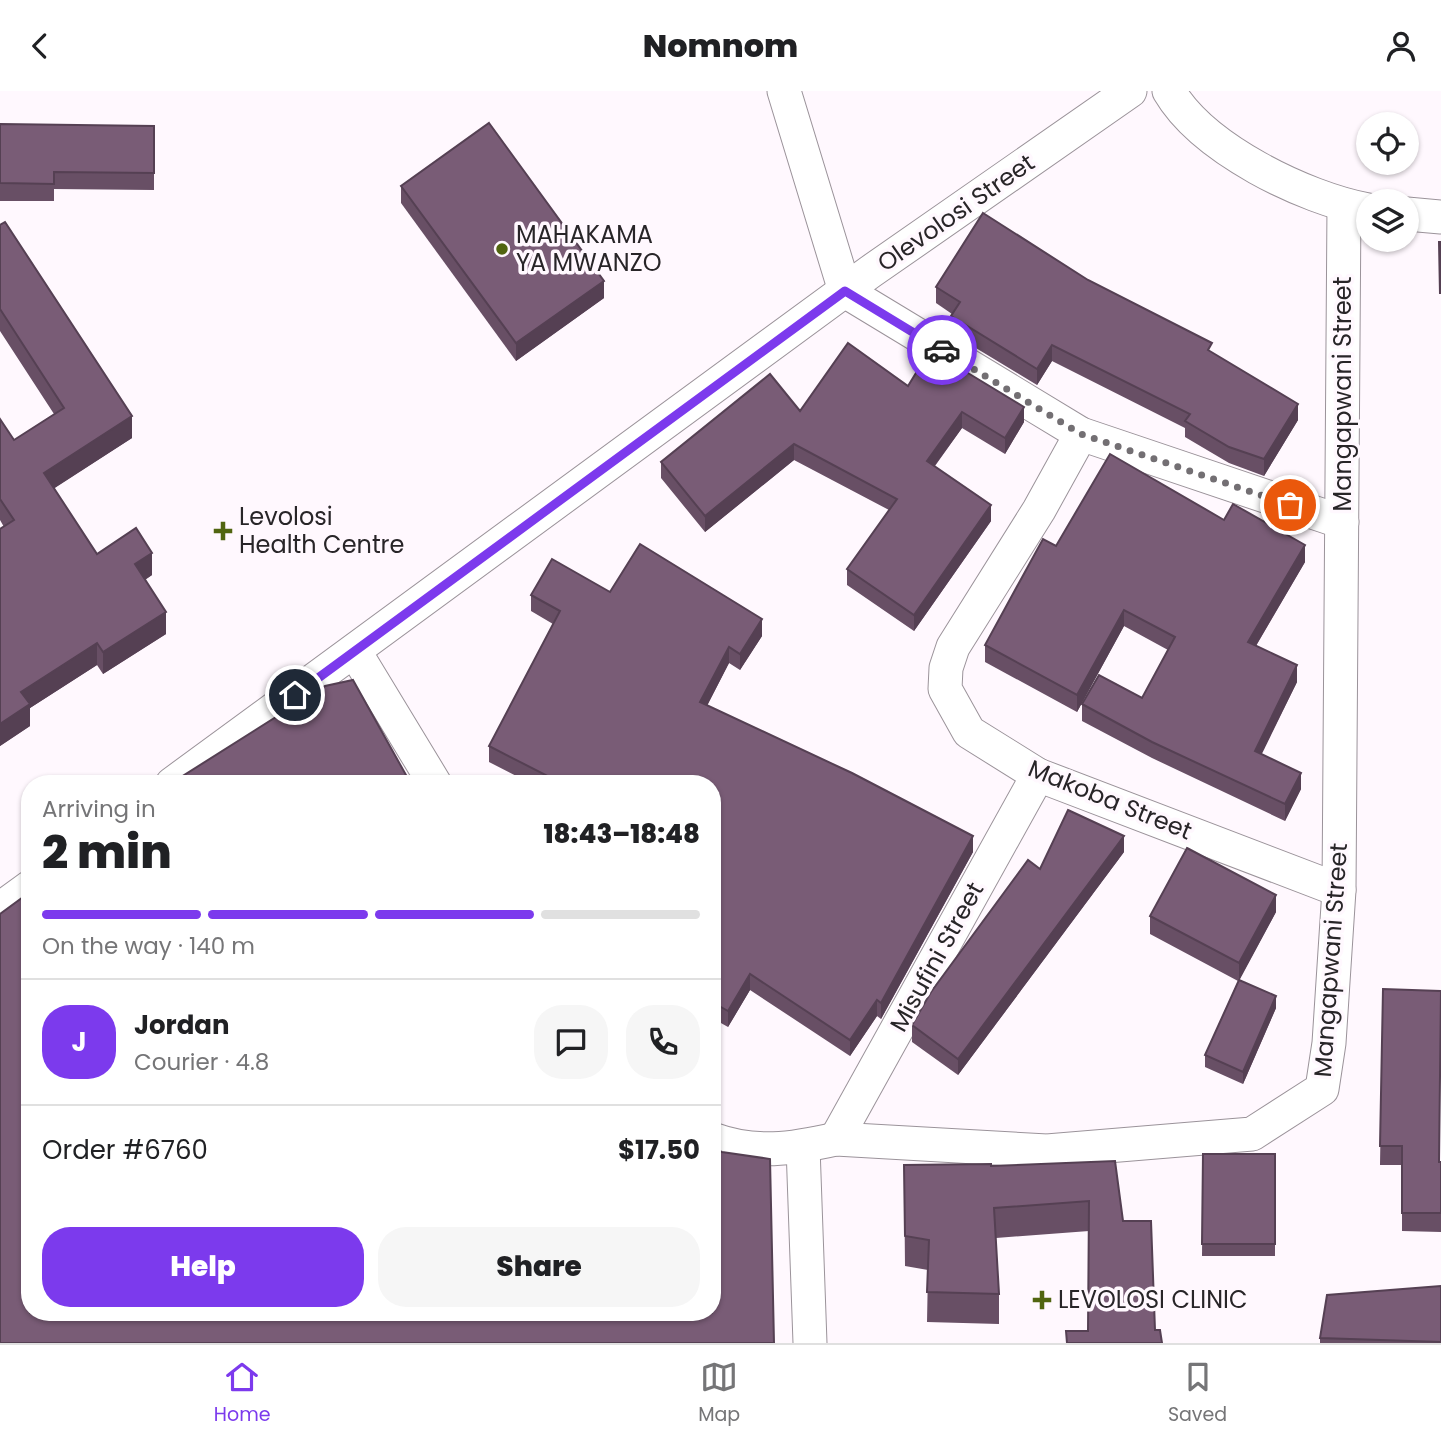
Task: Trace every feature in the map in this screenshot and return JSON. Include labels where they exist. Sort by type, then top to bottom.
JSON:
[{"type":"street","points":[[784,91],[845,291],[1081,434],[1342,522]]},
{"type":"street","name":"Olevolosi Street","points":[[185,775],[845,291],[1130,91]]},
{"type":"street","points":[[1169,91],[1179,107],[1223,145],[1304,191],[1356,207]]},
{"type":"street","name":"Mangapwani Street","points":[[721,1142],[741,1150],[803,1147],[836,1139],[1047,1151],[1252,1134],[1322,1089],[1329,1043],[1339,890],[1342,522],[1356,207]]},
{"type":"street","points":[[1419,215],[1441,217]]},
{"type":"street","name":"Makoba Street","points":[[1081,434],[1039,510],[953,647],[946,668],[945,689],[969,732],[1038,775],[1339,890]]},
{"type":"street","points":[[355,652],[430,775]]},
{"type":"street","name":"Misufini Street","points":[[836,1139],[1038,775]]},
{"type":"street","points":[[0,909],[21,894]]},
{"type":"street","points":[[803,1147],[810,1343]]},
{"type":"building","name":"MAHAKAMA YA MWANZO","points":[[489,123],[604,281],[516,343],[401,186]]},
{"type":"building","points":[[0,124],[154,126],[154,173],[54,172],[54,184],[0,183]]},
{"type":"building","points":[[983,213],[1088,280],[1212,343],[1208,350],[1298,404],[1264,459],[1229,447],[1185,421],[1190,414],[1052,345],[1037,369],[951,316],[960,302],[936,287]]},
{"type":"building","points":[[5,222],[132,416],[44,473],[97,554],[136,528],[152,553],[135,564],[166,612],[103,652],[97,643],[21,692],[30,704],[0,724],[0,529],[14,520],[0,499],[0,419],[14,440],[64,408],[0,309],[0,225]]},
{"type":"building","points":[[1439,242],[1441,242],[1440,294]]},
{"type":"building","points":[[848,343],[908,386],[930,350],[1024,407],[1005,438],[962,412],[927,461],[991,505],[914,615],[847,569],[897,499],[794,444],[705,516],[661,462],[770,374],[800,411]]},
{"type":"building","points":[[1110,454],[1224,520],[1233,504],[1305,545],[1248,642],[1297,665],[1255,751],[1301,773],[1285,804],[1152,742],[1082,704],[1099,675],[1142,698],[1175,637],[1124,610],[1077,695],[985,645],[1043,539],[1056,546]]},
{"type":"building","points":[[640,544],[762,619],[740,654],[729,647],[700,702],[852,773],[973,836],[881,1003],[877,1000],[850,1040],[750,974],[728,1011],[721,1007],[721,775],[545,775],[489,746],[560,611],[531,595],[552,559],[610,592]]},
{"type":"building","points":[[353,680],[406,775],[184,775],[325,686]]},
{"type":"building","points":[[1068,810],[1124,836],[958,1059],[912,1025],[931,992],[1028,860],[1040,869]]},
{"type":"building","points":[[1187,848],[1276,895],[1239,963],[1150,916]]},
{"type":"building","points":[[21,899],[21,1321],[721,1321],[721,1152],[770,1159],[774,1343],[0,1343],[0,914]]},
{"type":"building","points":[[1239,980],[1276,996],[1243,1072],[1205,1055]]},
{"type":"building","points":[[1383,989],[1441,991],[1441,1213],[1402,1213],[1402,1146],[1380,1146]]},
{"type":"building","points":[[1203,1154],[1275,1154],[1275,1244],[1202,1244]]},
{"type":"building","points":[[1115,1161],[1123,1221],[1151,1221],[1155,1330],[1160,1330],[1162,1343],[1067,1343],[1066,1331],[1088,1331],[1089,1201],[994,1208],[999,1294],[927,1292],[929,1240],[905,1236],[904,1165],[991,1166]]},
{"type":"building","points":[[1441,1286],[1441,1342],[1320,1338],[1327,1295]]},
{"type":"way so far","points":[[942,350],[1081,434],[1290,505]]},
{"type":"place","name":"MAHAKAMA YA MWANZO","points":[[502,249]]},
{"type":"place","name":"Levolosi Health Centre","points":[[223,531]]},
{"type":"place","name":"LEVOLOSI CLINIC","points":[[1042,1300]]},
{"type":"route","points":[[295,695],[845,291],[942,350]]}]
